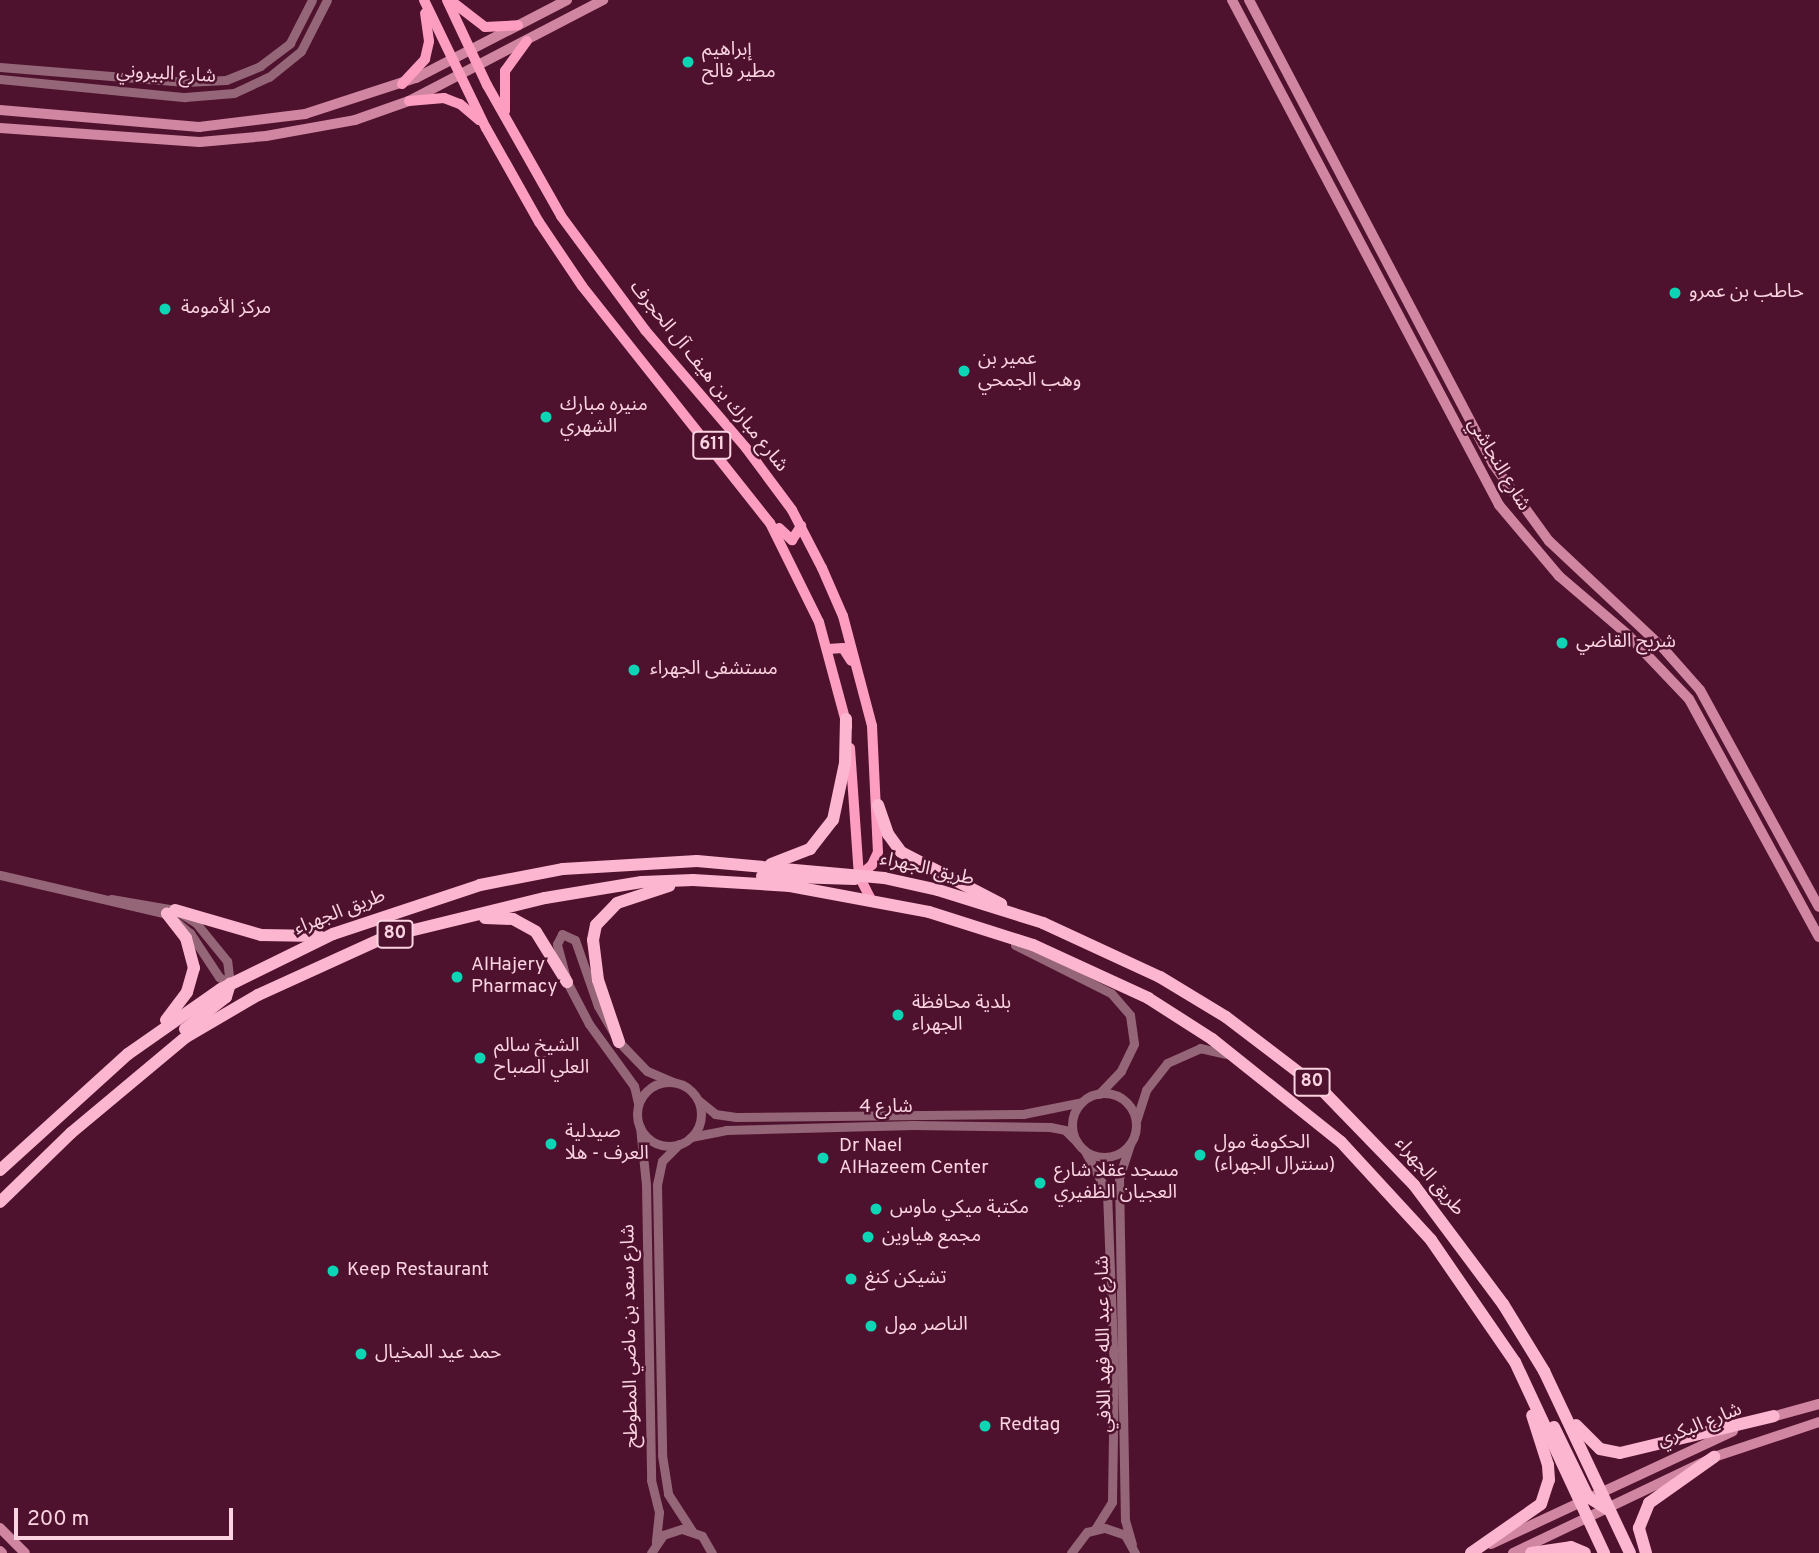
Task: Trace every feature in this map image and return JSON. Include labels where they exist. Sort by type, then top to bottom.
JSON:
[{"type":"highway","points":[[767,866],[810,849],[833,820],[845,763],[846,719]]},
{"type":"highway","points":[[877,804],[888,834],[901,852],[993,898],[1012,913]]},
{"type":"highway","name":"طريق الجهراء","points":[[0,1170],[146,1040],[230,984],[333,934],[480,885],[563,869],[696,861],[767,866],[938,890],[1012,913],[1092,943],[1160,977],[1226,1017],[1324,1091],[1385,1153],[1444,1223],[1503,1304],[1544,1371],[1589,1497],[1588,1520],[1604,1553]]},
{"type":"highway","points":[[720,881],[752,875],[850,877]]},
{"type":"highway","points":[[619,1042],[598,980],[593,940],[596,925],[605,912],[628,897],[693,880]]},
{"type":"highway","name":"طريق الجهراء","points":[[0,1202],[19,1180],[157,1059],[258,995],[385,937],[585,890],[693,880],[790,886],[871,900],[958,921],[1033,945],[1148,998],[1212,1039],[1272,1084],[1341,1142],[1396,1198],[1459,1278],[1515,1362]]},
{"type":"highway","points":[[171,912],[279,938],[333,934]]},
{"type":"highway","points":[[146,1040],[187,992],[194,968],[186,938],[171,912]]},
{"type":"highway","points":[[385,937],[433,932],[486,918],[513,919],[526,924],[547,943],[567,982]]},
{"type":"highway","points":[[157,1059],[178,1035],[228,995],[230,984],[258,995]]},
{"type":"highway","points":[[1515,1362],[1525,1368],[1589,1497],[1605,1511],[1630,1553]]},
{"type":"highway","points":[[1471,1553],[1529,1515],[1547,1489],[1548,1465],[1515,1362]]},
{"type":"highway","points":[[1544,1371],[1584,1438],[1610,1453],[1773,1416]]},
{"type":"highway","points":[[1646,1553],[1639,1528],[1649,1503],[1714,1457]]},
{"type":"highway","points":[[1605,1511],[1621,1553]]},
{"type":"highway","points":[[1531,1553],[1571,1547],[1585,1553]]},
{"type":"main road","name":"شارع مبارك بن هيف آل الحجرف","points":[[423,0],[486,128],[541,225],[582,286],[729,467],[770,523],[799,574],[828,649],[846,719],[850,877],[871,900]]},
{"type":"main road","points":[[402,84],[425,58],[429,41],[423,0]]},
{"type":"main road","name":"شارع مبارك بن هيف آل الحجرف","points":[[448,0],[510,127],[561,216],[645,330],[746,447],[801,527],[843,616],[860,671],[872,726],[877,804],[877,857],[850,877]]},
{"type":"main road","points":[[448,0],[485,27],[518,25]]},
{"type":"main road","points":[[0,110],[199,127],[265,121],[350,103],[402,84],[567,0]]},
{"type":"main road","points":[[0,128],[150,141],[236,140],[355,120],[409,101],[603,0]]},
{"type":"main road","name":"شارع النجاشي","points":[[1232,0],[1475,466],[1518,531],[1559,576],[1672,678],[1703,720],[1819,937]]},
{"type":"main road","name":"شارع النجاشي","points":[[1249,0],[1493,464],[1533,522],[1569,563],[1683,668],[1716,712],[1819,907]]},
{"type":"main road","points":[[510,127],[502,89],[505,71],[527,41]]},
{"type":"main road","points":[[409,101],[444,98],[460,104],[486,128]]},
{"type":"main road","points":[[50,132],[62,128],[115,132],[118,121]]},
{"type":"main road","points":[[541,225],[545,214],[561,216]]},
{"type":"main road","points":[[1423,365],[1432,365],[1437,357]]},
{"type":"main road","points":[[1433,384],[1440,376],[1448,379]]},
{"type":"main road","points":[[729,467],[787,538],[797,537],[801,527]]},
{"type":"main road","points":[[828,649],[843,648],[860,671]]},
{"type":"main road","points":[[1735,778],[1748,773]]},
{"type":"main road","points":[[1746,798],[1749,789],[1757,790]]},
{"type":"main road","name":"شارع البكري","points":[[1471,1553],[1659,1461],[1773,1416],[1819,1405]]},
{"type":"main road","points":[[1767,1437],[1768,1424],[1805,1408]]},
{"type":"main road","name":"شارع البكري","points":[[1513,1553],[1588,1520],[1714,1457],[1767,1437],[1819,1422]]},
{"type":"main road","points":[[0,1528],[25,1553]]},
{"type":"street","name":"شارع البيروني","points":[[0,67],[185,82],[226,80],[260,66],[290,43],[312,0]]},
{"type":"street","name":"شارع البيروني","points":[[0,79],[185,97],[234,93],[269,77],[301,51],[327,0]]},
{"type":"street","points":[[15,80],[16,69]]},
{"type":"street","points":[[29,82],[25,75],[30,70]]},
{"type":"street","points":[[0,875],[171,912],[214,941],[228,961],[230,984]]},
{"type":"street","points":[[171,912],[190,933],[219,976],[230,984]]},
{"type":"street","points":[[958,921],[1035,953],[1111,993],[1130,1015],[1134,1044],[1121,1071],[1099,1094],[1082,1102],[1072,1121],[1077,1142],[1085,1151],[1104,1157],[1130,1144],[1155,1075],[1191,1050],[1220,1051],[1272,1084]]},
{"type":"street","points":[[566,933],[575,940],[598,1006],[619,1042],[647,1070],[688,1088],[698,1100],[700,1124],[691,1138],[680,1144],[656,1144],[640,1127],[634,1086],[589,1024],[567,982],[557,944],[566,933]]},
{"type":"street","points":[[638,1103],[652,1086],[673,1082]]},
{"type":"street","points":[[1099,1094],[1128,1104],[1136,1123]]},
{"type":"street","name":"شارع 4","points":[[698,1100],[715,1114],[736,1117],[1023,1114],[1082,1102]]},
{"type":"street","name":"شارع 4","points":[[691,1138],[737,1129],[913,1125],[1051,1127],[1065,1130],[1077,1142]]},
{"type":"street","name":"شارع سعد بن ماضي المطوطح","points":[[640,1127],[646,1184],[651,1480],[659,1512],[656,1542]]},
{"type":"street","name":"شارع سعد بن ماضي المطوطح","points":[[680,1144],[662,1161],[657,1185],[662,1455],[668,1494],[692,1531],[712,1553]]},
{"type":"street","name":"شارع عبد الله فهد اللافي","points":[[1130,1144],[1119,1178],[1125,1520],[1134,1548]]},
{"type":"street","name":"شارع عبد الله فهد اللافي","points":[[1085,1151],[1107,1192],[1114,1372],[1112,1502],[1095,1529]]},
{"type":"street","points":[[1064,1553],[1095,1529],[1116,1530],[1134,1548]]},
{"type":"street","points":[[651,1553],[656,1542],[672,1530],[692,1531]]},
{"type":"place","name":"إبراهيم مطير فالح","points":[[688,62]]},
{"type":"place","name":"حاطب بن عمرو","points":[[1675,293]]},
{"type":"place","name":"مركز الأمومة","points":[[165,309]]},
{"type":"place","name":"عمير بن وهب الجمحي","points":[[964,371]]},
{"type":"place","name":"منيره مبارك الشهري","points":[[546,417]]},
{"type":"place","name":"شريح القاضي","points":[[1562,643]]},
{"type":"place","name":"مستشفى الجهراء","points":[[634,670]]},
{"type":"place","name":"AlHajery Pharmacy","points":[[457,977]]},
{"type":"place","name":"بلدية محافظة الجهراء","points":[[898,1015]]},
{"type":"place","name":"الشيخ سالم العلي الصباح","points":[[480,1058]]},
{"type":"place","name":"صيدلية العرف - هلا","points":[[551,1144]]},
{"type":"place","name":"الحكومة مول (سنترال الجهراء)","points":[[1200,1155]]},
{"type":"place","name":"Dr Nael AlHazeem Center","points":[[823,1158]]},
{"type":"place","name":"مسجد عقلا شارع العجيان الظفيري","points":[[1040,1183]]},
{"type":"place","name":"مكتبة ميكي ماوس","points":[[876,1209]]},
{"type":"place","name":"مجمع هياوين","points":[[868,1237]]},
{"type":"place","name":"Keep Restaurant","points":[[333,1271]]},
{"type":"place","name":"تشيكن كنغ","points":[[851,1279]]},
{"type":"place","name":"الناصر مول","points":[[871,1326]]},
{"type":"place","name":"حمد عيد المخيال","points":[[361,1354]]},
{"type":"place","name":"Redtag","points":[[985,1426]]}]
